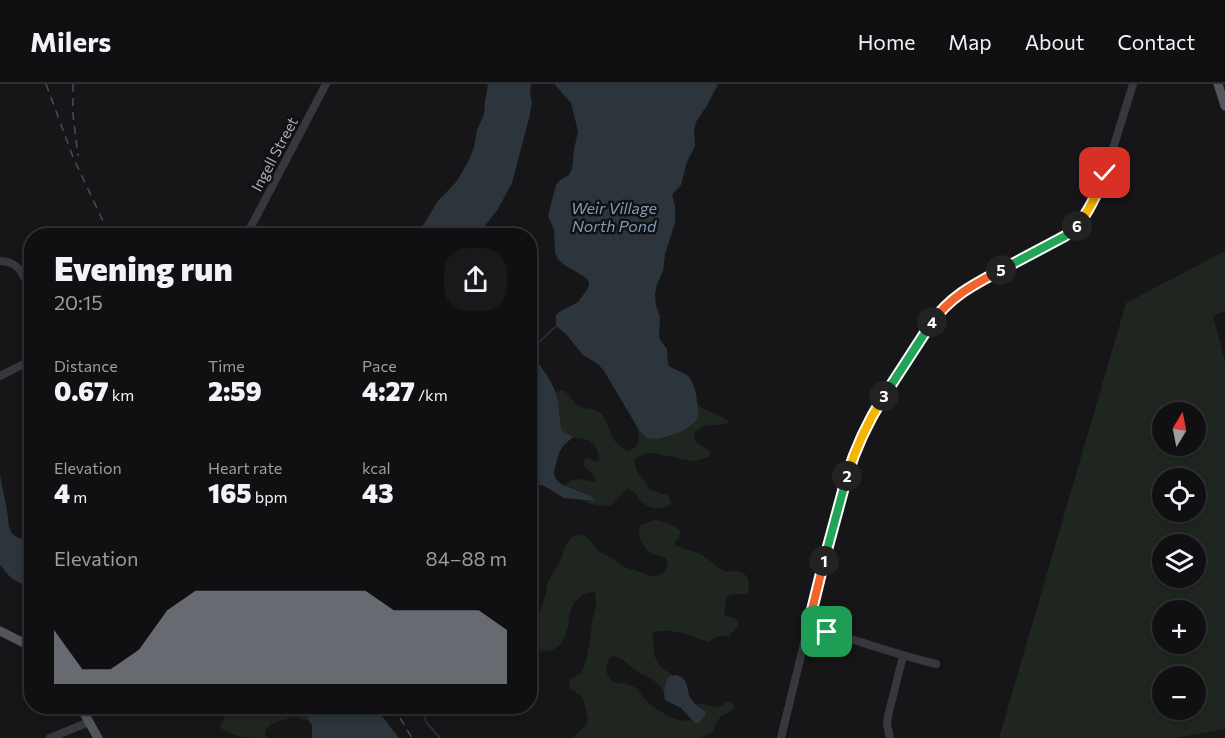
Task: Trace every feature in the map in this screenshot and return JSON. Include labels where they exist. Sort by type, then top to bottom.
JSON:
[{"type":"main road","points":[[1218,84],[1225,106]]},
{"type":"main road","points":[[0,631],[24,643]]},
{"type":"main road","points":[[84,714],[98,738]]},
{"type":"street","name":"Ingell Street","points":[[250,228],[326,84]]},
{"type":"street","points":[[781,738],[834,520],[855,450],[869,420],[937,315],[950,302],[973,285],[1065,236],[1087,214],[1098,192],[1133,84]]},
{"type":"street","points":[[0,261],[9,261],[16,266],[24,280]]},
{"type":"street","points":[[0,376],[24,364]]},
{"type":"street","points":[[808,626],[936,664]]},
{"type":"street","points":[[890,738],[888,716],[903,656]]},
{"type":"street","points":[[50,738],[89,722]]},
{"type":"shaded area","points":[[1225,251],[1225,311],[1213,316],[1225,362],[1225,729],[1175,738],[999,738],[1126,303]]},
{"type":"shaded area","points":[[563,390],[578,406],[596,410],[602,415],[614,440],[628,451],[635,447],[638,441],[636,426],[650,435],[667,438],[692,423],[698,405],[728,421],[727,424],[704,426],[695,432],[695,440],[711,453],[709,457],[695,461],[645,453],[634,460],[638,474],[647,483],[648,488],[667,495],[670,499],[671,504],[668,506],[649,507],[634,492],[627,489],[611,505],[596,505],[582,500],[595,501],[589,496],[565,485],[576,479],[595,482],[595,477],[583,464],[585,459],[589,458],[598,461],[599,454],[589,440],[573,437],[562,430],[556,392]]},
{"type":"shaded area","points":[[655,520],[675,527],[681,531],[675,545],[699,553],[724,571],[743,573],[749,582],[748,593],[731,594],[727,597],[724,612],[726,616],[738,621],[738,626],[729,636],[716,637],[708,642],[673,631],[653,633],[654,653],[657,661],[673,675],[669,676],[664,692],[652,679],[639,673],[617,657],[609,658],[608,677],[614,682],[628,684],[635,688],[653,706],[679,720],[694,722],[704,718],[706,712],[695,703],[719,707],[731,702],[734,705],[733,710],[720,717],[713,731],[700,738],[573,738],[588,720],[584,702],[581,696],[570,688],[569,680],[582,672],[586,661],[596,605],[595,592],[588,593],[576,601],[570,611],[566,633],[560,644],[550,651],[538,651],[537,621],[548,582],[559,564],[567,543],[578,535],[588,538],[600,552],[620,565],[651,576],[661,574],[667,567],[666,558],[648,551],[641,541],[640,525]]},
{"type":"shaded area","points":[[237,714],[309,714],[307,718],[309,721],[294,717],[270,725],[265,734],[267,738],[247,737],[229,733],[220,727],[225,716]]},
{"type":"water","points":[[488,84],[531,84],[530,114],[512,183],[498,209],[483,228],[421,228],[438,201],[457,181],[469,160],[484,114]]},
{"type":"water","name":"Weir Village North Pond","points":[[555,84],[718,84],[696,122],[695,146],[687,162],[681,185],[672,195],[675,206],[675,223],[655,294],[660,316],[659,336],[667,349],[668,365],[689,377],[698,407],[698,415],[694,423],[674,435],[658,439],[646,437],[639,430],[604,371],[598,364],[583,355],[566,334],[556,326],[556,315],[578,302],[589,285],[588,280],[558,259],[555,252],[554,230],[548,216],[556,185],[569,175],[572,169],[578,131],[571,103]]},
{"type":"water","points":[[537,361],[554,388],[562,430],[573,437],[559,453],[554,474],[556,479],[561,484],[589,495],[596,501],[564,498],[537,484]]},
{"type":"water","points":[[0,475],[11,532],[18,538],[24,539],[24,584],[11,578],[0,565]]},
{"type":"water","points":[[677,675],[686,682],[689,695],[696,705],[706,712],[699,723],[694,722],[681,708],[665,700],[666,681],[669,676]]},
{"type":"water","points":[[309,714],[380,714],[399,738],[312,738],[312,725],[307,718]]},
{"type":"waterway","points":[[537,343],[556,326]]},
{"type":"waterway","points":[[426,714],[426,722],[440,738]]},
{"type":"railway","points":[[46,84],[73,157],[106,228]]},
{"type":"railway","points":[[73,84],[73,115],[78,156]]},
{"type":"railway","points":[[398,714],[412,738]]},
{"type":"route","points":[[827,632],[808,626],[844,485],[855,450],[871,417],[943,308],[964,290],[1072,231],[1090,207],[1105,173]]}]
